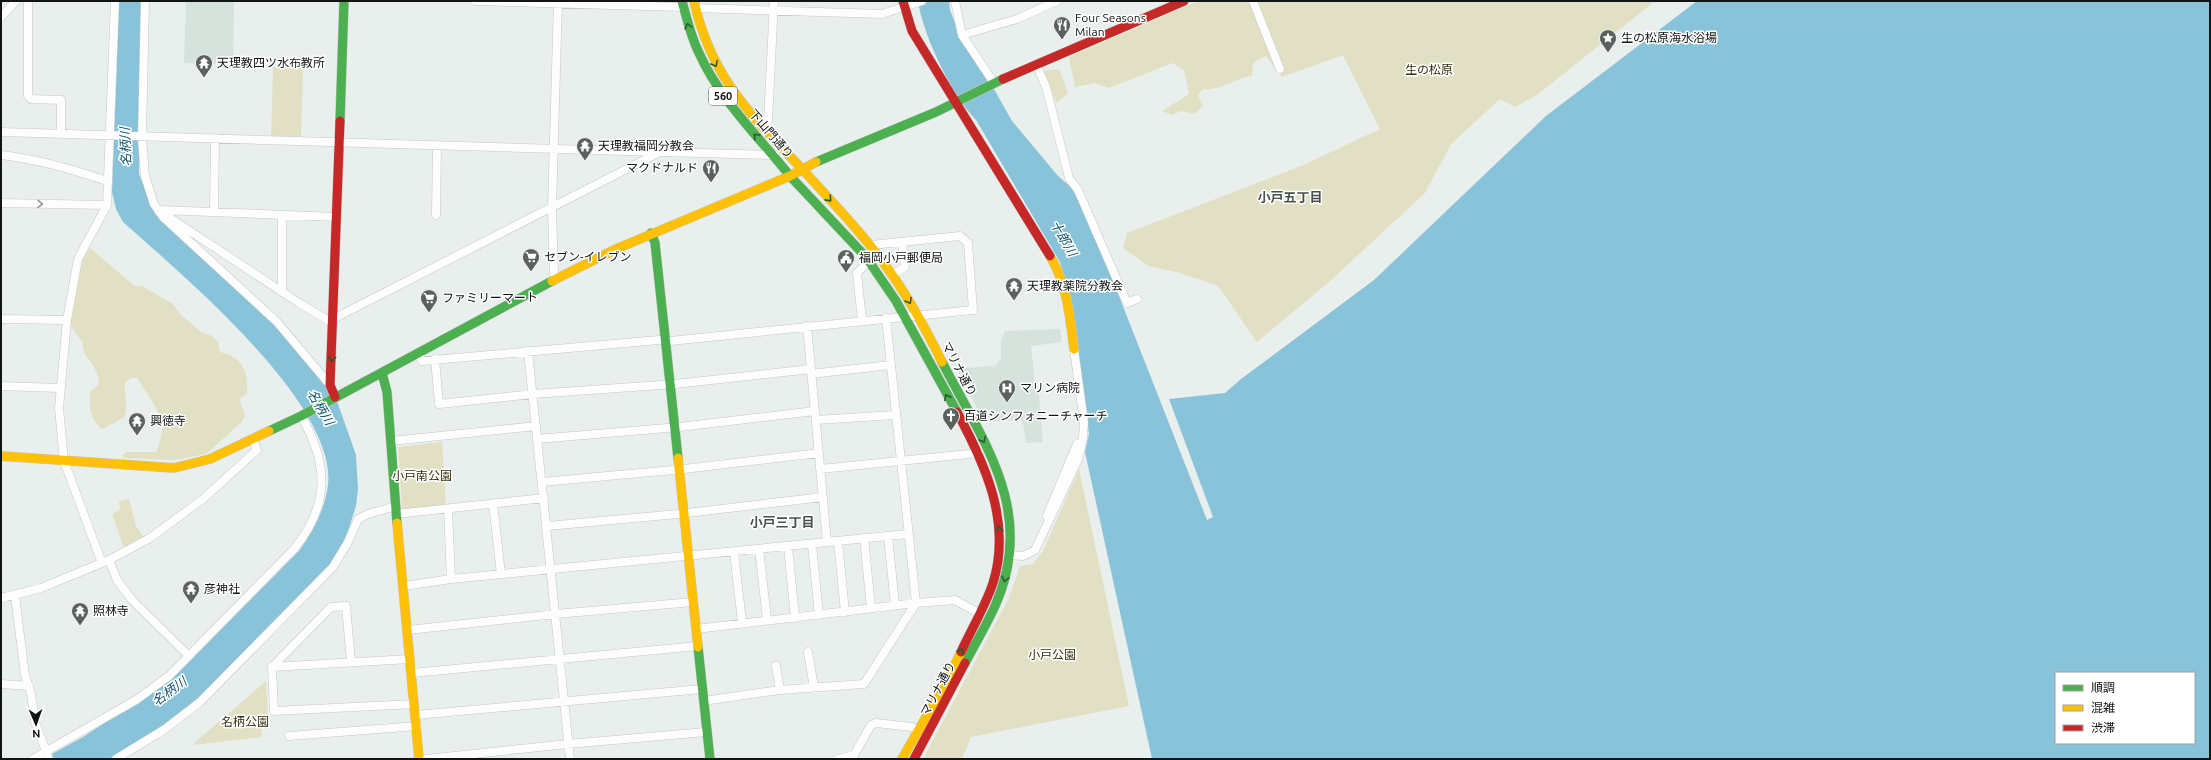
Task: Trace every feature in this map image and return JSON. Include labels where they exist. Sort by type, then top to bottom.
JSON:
[{"type":"street","points":[[1,17],[16,1]]},
{"type":"street","points":[[28,1],[28,96],[30,99],[61,100],[61,134]]},
{"type":"street","points":[[115,1],[107,205],[78,259],[67,320],[59,388],[60,428],[64,461],[106,562],[132,600],[189,656]]},
{"type":"street","points":[[145,1],[142,138],[146,184],[158,210],[277,322],[330,385],[335,397]]},
{"type":"street","points":[[330,385],[334,320],[344,1]]},
{"type":"street","points":[[475,1],[683,4]]},
{"type":"street","points":[[764,128],[768,121],[774,1]]},
{"type":"street","points":[[894,1],[904,5]]},
{"type":"street","points":[[694,4],[774,11],[882,14],[904,5],[922,1]]},
{"type":"street","points":[[955,1],[962,35],[994,83]]},
{"type":"street","points":[[962,35],[1016,19],[1057,1]]},
{"type":"street","points":[[1,456],[174,468],[210,459],[301,416],[556,279],[651,233],[790,176],[922,118],[1036,64],[1184,1]]},
{"type":"street","points":[[1252,1],[1280,69]]},
{"type":"street","points":[[556,279],[554,275],[552,208],[558,2]]},
{"type":"street","name":"下山門通り","points":[[683,4],[691,35],[703,63],[724,98],[775,155],[790,176]]},
{"type":"street","name":"下山門通り","points":[[694,4],[701,31],[712,60],[731,92],[803,170]]},
{"type":"street","points":[[904,5],[912,31],[954,102],[1012,192],[1052,259],[1062,281],[1068,309],[1084,422],[1079,457],[1035,550],[1030,554],[1010,555]]},
{"type":"street","points":[[1036,64],[1046,87],[1069,178],[1078,190],[1127,303],[1137,299]]},
{"type":"street","points":[[1,132],[142,138],[215,138],[340,143],[775,155]]},
{"type":"street","points":[[214,212],[215,138]]},
{"type":"street","points":[[436,215],[438,145]]},
{"type":"street","points":[[158,210],[326,320],[334,320],[660,152]]},
{"type":"street","points":[[1,155],[25,157],[64,166],[107,181]]},
{"type":"street","name":"マリナ通り","points":[[803,170],[871,245],[918,315],[986,445],[1003,483],[1010,527],[1010,555],[1004,582],[996,606],[914,759]]},
{"type":"street","name":"マリナ通り","points":[[790,176],[868,261],[905,316],[979,453],[990,482],[997,511],[1000,541],[993,583],[980,614],[949,677],[917,730],[902,759]]},
{"type":"street","points":[[1,203],[107,205]]},
{"type":"street","points":[[158,210],[337,217]]},
{"type":"street","points":[[282,216],[282,292]]},
{"type":"street","points":[[651,233],[655,243],[710,759]]},
{"type":"street","points":[[418,354],[422,361],[665,340],[972,310],[968,243],[960,236],[871,245]]},
{"type":"street","points":[[892,275],[905,267],[902,242]]},
{"type":"street","points":[[862,320],[857,273],[868,261]]},
{"type":"street","points":[[703,701],[780,690],[864,684],[916,603],[895,415],[886,318]]},
{"type":"street","points":[[1,319],[67,320]]},
{"type":"street","points":[[807,326],[827,542]]},
{"type":"street","points":[[528,351],[570,759]]},
{"type":"street","points":[[435,359],[439,404],[533,394],[670,384],[890,364]]},
{"type":"street","points":[[382,373],[387,392],[396,510],[419,759]]},
{"type":"street","points":[[1,386],[59,388]]},
{"type":"street","points":[[537,439],[674,427],[815,411]]},
{"type":"street","points":[[816,420],[895,415]]},
{"type":"street","points":[[33,759],[47,756],[136,700],[169,676],[294,549],[306,534],[320,504],[323,479],[321,459],[312,434],[301,416]]},
{"type":"street","points":[[391,441],[536,426]]},
{"type":"street","points":[[1,598],[15,596],[41,588],[106,562],[150,538],[203,499],[257,450],[253,440]]},
{"type":"street","points":[[820,469],[979,453]]},
{"type":"street","points":[[542,482],[819,454]]},
{"type":"street","points":[[547,526],[683,513],[823,496]]},
{"type":"street","points":[[116,759],[165,729],[200,702],[334,567],[348,542],[358,519],[368,514],[396,510],[448,509],[544,498]]},
{"type":"street","points":[[493,503],[501,574]]},
{"type":"street","points":[[448,509],[451,579]]},
{"type":"street","points":[[404,586],[451,579],[908,534]]},
{"type":"street","points":[[888,536],[895,605]]},
{"type":"street","points":[[864,538],[871,608]]},
{"type":"street","points":[[838,542],[845,612]]},
{"type":"street","points":[[812,544],[819,615]]},
{"type":"street","points":[[788,546],[795,618]]},
{"type":"street","points":[[759,549],[767,620]]},
{"type":"street","points":[[734,552],[742,622]]},
{"type":"street","points":[[15,596],[25,675],[29,686],[35,722],[47,756]]},
{"type":"street","points":[[696,629],[742,622],[795,618],[895,605],[955,600],[980,614]]},
{"type":"street","points":[[408,630],[556,614],[693,602]]},
{"type":"street","points":[[351,662],[346,606],[331,607],[272,668],[274,711],[414,704]]},
{"type":"street","points":[[412,673],[698,646]]},
{"type":"street","points":[[808,652],[814,687]]},
{"type":"street","points":[[272,668],[410,659]]},
{"type":"street","points":[[776,666],[780,690]]},
{"type":"street","points":[[1,684],[29,686]]},
{"type":"street","points":[[416,715],[702,689]]},
{"type":"street","points":[[838,759],[854,756],[871,725],[876,723],[912,727],[917,730]]},
{"type":"street","points":[[289,736],[416,726]]},
{"type":"street","points":[[426,759],[568,744],[706,732]]},
{"type":"shaded area","points":[[186,1],[234,1],[233,64],[184,63]]},
{"type":"shaded area","name":"マリン病院","points":[[1060,329],[1062,342],[1031,346],[1035,385],[1038,385],[1043,442],[1026,443],[1023,423],[1020,420],[984,422],[957,369],[990,366],[994,367],[1001,359],[1001,341],[1005,331]]},
{"type":"green space","name":"生の松原","points":[[1198,1],[1655,1],[1537,95],[1515,107],[1500,99],[1451,144],[1425,193],[1329,282],[1257,342],[1218,286],[1177,272],[1148,266],[1123,248],[1127,233],[1301,166],[1380,129],[1343,55],[1282,77],[1266,56],[1253,63],[1252,76],[1215,88],[1203,89],[1198,95],[1203,106],[1194,114],[1181,111],[1172,115],[1162,111],[1189,94],[1184,70],[1172,63],[1109,88],[1095,83],[1075,87],[1069,57]]},
{"type":"green space","points":[[273,67],[303,68],[301,140],[271,140]]},
{"type":"green space","points":[[1059,69],[1068,93],[1057,103],[1043,71]]},
{"type":"green space","points":[[90,248],[135,286],[142,286],[173,304],[181,315],[201,332],[212,336],[218,342],[220,352],[228,354],[243,367],[247,379],[247,394],[239,399],[245,415],[242,422],[206,454],[175,460],[123,458],[123,455],[126,452],[156,452],[162,430],[158,412],[138,378],[131,378],[125,383],[126,405],[124,418],[102,429],[95,422],[90,408],[90,392],[99,384],[99,378],[94,367],[87,358],[83,348],[83,343],[71,326],[81,262]]},
{"type":"green space","name":"小戸南公園","points":[[442,442],[446,506],[402,510],[398,447]]},
{"type":"green space","name":"小戸公園","points":[[1079,469],[1129,706],[971,737],[962,759],[923,759],[1009,598],[1020,566],[1033,564],[1043,551]]},
{"type":"green space","points":[[129,499],[136,526],[144,537],[124,548],[112,514],[120,510],[119,501]]},
{"type":"green space","name":"名柄公園","points":[[266,681],[268,716],[260,715],[262,737],[192,745]]},
{"type":"water","name":"名柄川","points":[[119,1],[144,1],[140,95],[139,174],[155,214],[263,312],[328,387],[338,404],[356,455],[358,489],[356,506],[346,537],[330,565],[200,698],[166,725],[109,759],[43,759],[83,737],[171,680],[299,551],[318,520],[328,485],[324,452],[308,417],[282,379],[251,342],[216,306],[123,222],[116,209],[112,192]]},
{"type":"water","name":"十郎川","points":[[918,1],[949,1],[950,10],[962,42],[986,75],[1012,121],[1058,176],[1073,189],[1102,253],[1207,520],[1213,517],[1169,399],[1225,393],[1241,379],[1374,280],[1546,116],[1697,1],[2210,1],[2210,759],[1152,759],[1085,452],[1089,434],[1072,302],[1060,262],[976,120],[948,81],[926,31]]},
{"type":"traffic: fast","points":[[340,121],[344,1]]},
{"type":"traffic: fast","points":[[682,1],[696,47],[718,87],[741,118],[790,176]]},
{"type":"traffic: fast","points":[[816,162],[936,112],[1003,79]]},
{"type":"traffic: fast","points":[[790,176],[866,257],[896,301],[957,412]]},
{"type":"traffic: fast","points":[[651,233],[655,243],[678,458]]},
{"type":"traffic: fast","points":[[269,431],[301,416],[552,281]]},
{"type":"traffic: fast","points":[[942,362],[988,450],[1000,479],[1008,509],[1010,540],[1007,572],[995,606],[965,663]]},
{"type":"traffic: fast","points":[[382,373],[387,392],[397,523]]},
{"type":"traffic: fast","points":[[698,647],[710,759]]},
{"type":"traffic: slow","points":[[694,1],[701,28],[722,74],[750,113],[803,170]]},
{"type":"traffic: slow","points":[[552,281],[616,249],[790,176],[816,162]]},
{"type":"traffic: slow","points":[[803,170],[854,226],[883,262],[915,310],[942,362]]},
{"type":"traffic: slow","points":[[1050,256],[1056,267],[1064,289],[1074,349]]},
{"type":"traffic: slow","points":[[1,456],[174,468],[210,459],[269,431]]},
{"type":"traffic: slow","points":[[678,458],[698,647]]},
{"type":"traffic: slow","points":[[397,523],[419,759]]},
{"type":"traffic: slow","points":[[902,759],[949,677],[961,652]]},
{"type":"traffic: jam","points":[[903,1],[912,31],[1050,256]]},
{"type":"traffic: jam","points":[[1003,79],[1184,1]]},
{"type":"traffic: jam","points":[[335,397],[330,385],[340,121]]},
{"type":"traffic: jam","points":[[957,412],[986,473],[993,494],[999,538],[998,560],[993,583],[982,610],[961,652]]},
{"type":"traffic: jam","points":[[914,759],[965,663]]},
{"type":"place","name":"Four Seasons Milan","points":[[1062,40]]},
{"type":"place","name":"生の松原海水浴場","points":[[1608,53]]},
{"type":"place","name":"天理教四ツ水布教所","points":[[204,78]]},
{"type":"place","name":"天理教福岡分教会","points":[[585,161]]},
{"type":"place","name":"マクドナルド","points":[[711,183]]},
{"type":"place","name":"セブン-イレブン","points":[[531,272]]},
{"type":"place","name":"福岡小戸郵便局","points":[[846,273]]},
{"type":"place","name":"天理教薬院分教会","points":[[1014,301]]},
{"type":"place","name":"ファミリーマート","points":[[429,313]]},
{"type":"place","name":"マリン病院","points":[[1007,403]]},
{"type":"place","name":"百道シンフォニーチャーチ","points":[[951,431]]},
{"type":"place","name":"興徳寺","points":[[137,436]]},
{"type":"place","name":"彦神社","points":[[191,604]]},
{"type":"place","name":"照林寺","points":[[80,626]]},
{"type":"district","name":"小戸五丁目","points":[[1290,197]]},
{"type":"district","name":"小戸三丁目","points":[[782,522]]}]
